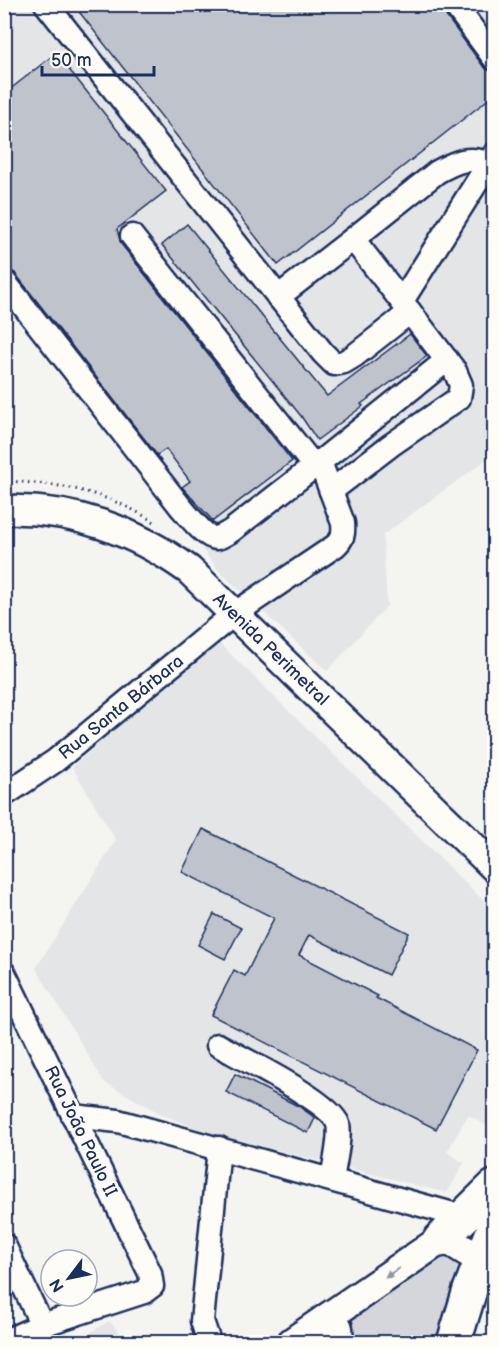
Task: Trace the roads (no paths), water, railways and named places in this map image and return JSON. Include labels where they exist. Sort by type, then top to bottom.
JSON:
[{"type":"highway","points":[[440,1240],[495,1187]]},
{"type":"highway","points":[[454,1342],[470,1290],[490,1243]]},
{"type":"main road","name":"Avenida Perimetral","points":[[4,510],[49,511],[86,519],[127,533],[162,551],[189,570],[495,867]]},
{"type":"main road","points":[[292,1342],[334,1329],[440,1240],[453,1243],[490,1243]]},
{"type":"street","points":[[46,4],[278,297],[334,364],[344,362],[354,356],[406,306],[492,159]]},
{"type":"street","points":[[454,4],[495,58]]},
{"type":"street","points":[[278,297],[437,172],[453,163],[492,159]]},
{"type":"street","points":[[132,236],[309,460],[320,462]]},
{"type":"street","points":[[320,462],[331,491],[391,445],[459,398],[461,385],[447,360],[353,239]]},
{"type":"street","points":[[4,281],[180,506],[207,534],[214,538],[231,531],[447,360]]},
{"type":"street","points":[[372,419],[391,445]]},
{"type":"street","name":"Rua Santa Bárbara","points":[[4,795],[55,761],[234,614],[342,540],[343,522],[331,491]]},
{"type":"street","name":"Rua João Paulo II","points":[[4,973],[152,1281],[149,1289],[42,1326]]},
{"type":"street","points":[[218,1045],[313,1099],[333,1115],[338,1126],[332,1180]]},
{"type":"street","points":[[73,1116],[118,1121],[464,1217]]},
{"type":"street","points":[[208,1342],[202,1321],[219,1148]]},
{"type":"street","points":[[4,1245],[42,1326],[5,1342]]}]
